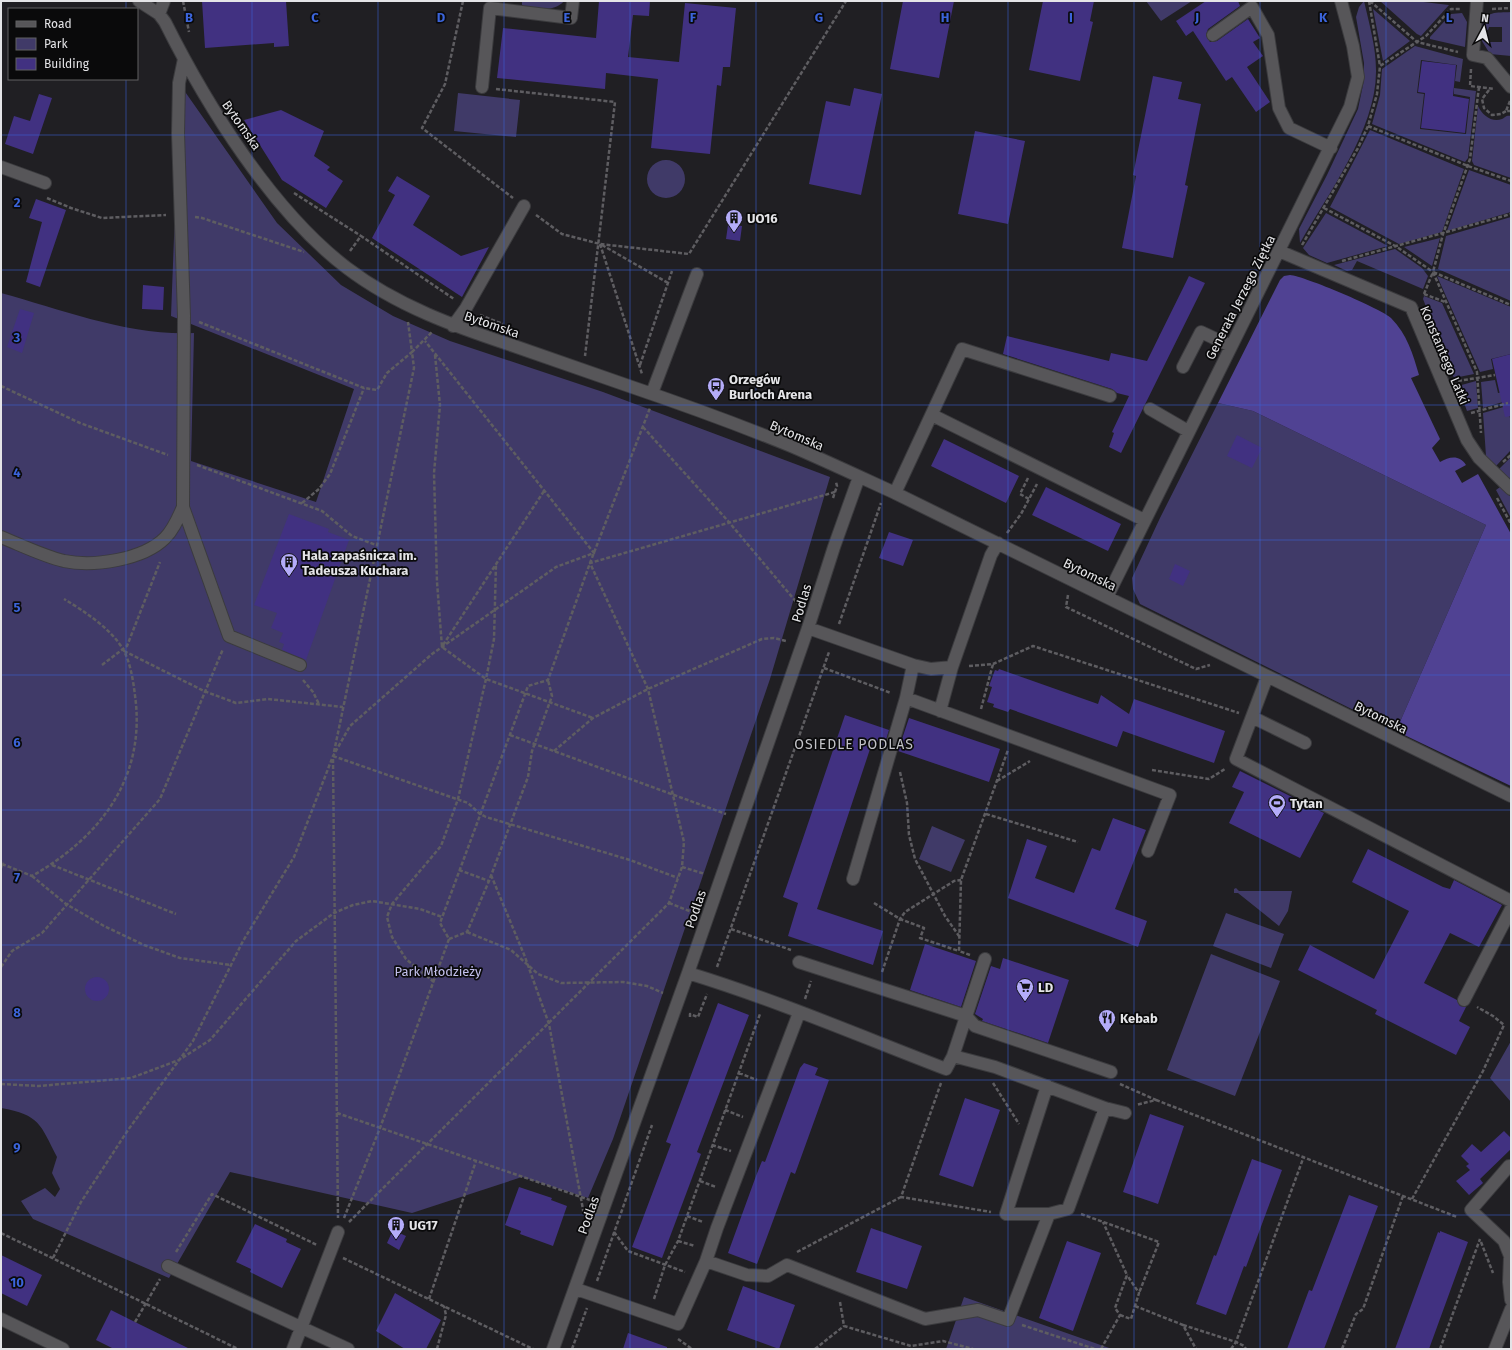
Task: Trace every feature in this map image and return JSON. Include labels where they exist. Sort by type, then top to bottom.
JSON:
[{"type":"street","name":"Bytomska","points":[[164,1],[149,7],[165,22],[204,96],[279,200],[327,251],[348,269],[392,297],[453,326],[651,400],[792,447],[895,492],[1267,677],[1511,796]]},
{"type":"street","points":[[482,87],[490,8],[571,18],[573,1]]},
{"type":"street","name":"Generała Jerzego Ziętka","points":[[1106,597],[1331,148],[1350,107],[1358,77],[1353,46],[1341,1]]},
{"type":"street","points":[[1477,6],[1473,55],[1487,58],[1511,87]]},
{"type":"street","points":[[1213,35],[1252,7],[1268,35],[1279,108],[1289,128],[1331,148]]},
{"type":"street","points":[[184,59],[179,83],[178,133],[184,316],[184,507],[229,636],[300,664]]},
{"type":"street","points":[[1,167],[45,183]]},
{"type":"street","points":[[453,326],[466,308],[524,206]]},
{"type":"street","name":"Konstantego Latki","points":[[1279,251],[1411,307],[1456,417],[1467,440],[1479,458],[1511,489]]},
{"type":"street","points":[[651,400],[697,274]]},
{"type":"street","points":[[1183,367],[1201,332],[1231,346]]},
{"type":"street","points":[[895,492],[962,349],[1110,396]]},
{"type":"street","points":[[1150,408],[1188,431]]},
{"type":"street","points":[[932,415],[1144,520]]},
{"type":"street","name":"Podlas","points":[[553,1349],[576,1289],[688,973],[859,477]]},
{"type":"street","points":[[1,537],[62,560],[90,564],[126,557],[144,551],[164,540],[174,528],[184,507]]},
{"type":"street","points":[[940,711],[952,667],[991,555],[998,543]]},
{"type":"street","points":[[808,628],[913,665],[931,669],[952,667]]},
{"type":"street","points":[[853,879],[906,698],[913,665]]},
{"type":"street","points":[[1267,677],[1236,759],[1511,901]]},
{"type":"street","points":[[906,698],[1170,794],[1148,851]]},
{"type":"street","points":[[1252,717],[1305,743]]},
{"type":"street","points":[[1464,1000],[1511,909]]},
{"type":"street","points":[[688,973],[767,999],[799,1013],[946,1069],[953,1056],[985,960]]},
{"type":"street","points":[[799,962],[966,1016],[976,1026],[1114,1077]]},
{"type":"street","points":[[576,1289],[678,1324],[706,1261],[717,1228],[799,1013]]},
{"type":"street","points":[[953,1056],[980,1063],[1105,1108],[1125,1113]]},
{"type":"street","points":[[1047,1086],[1006,1214],[1049,1214],[1068,1209],[1105,1108]]},
{"type":"street","points":[[1511,1166],[1509,1166],[1471,1210],[1504,1241],[1510,1255],[1509,1282],[1511,1300]]},
{"type":"street","points":[[706,1261],[747,1274],[768,1276],[787,1265],[926,1319],[978,1310],[1008,1320],[1049,1214]]},
{"type":"street","points":[[293,1349],[338,1232]]},
{"type":"street","points":[[168,1266],[348,1349]]},
{"type":"street","points":[[1495,1349],[1511,1309]]},
{"type":"street","points":[[1,1319],[63,1349]]},
{"type":"path","points":[[183,1],[189,33]]},
{"type":"path","points":[[464,1],[445,84],[422,128],[562,234],[600,244],[689,254],[846,1]]},
{"type":"path","points":[[1370,1],[1417,42],[1473,55]]},
{"type":"path","points":[[1295,258],[1358,148],[1368,126],[1377,94],[1380,66],[1370,1]]},
{"type":"path","points":[[1380,66],[1426,36],[1451,8],[1477,6],[1511,8]]},
{"type":"path","points":[[1471,76],[1470,86],[1490,89],[1482,99],[1484,108],[1488,113],[1492,115],[1511,111]]},
{"type":"path","points":[[482,87],[615,102],[600,244],[585,358]]},
{"type":"path","points":[[1424,294],[1433,272],[1443,234],[1468,166],[1479,87]]},
{"type":"path","points":[[1506,111],[1510,101]]},
{"type":"path","points":[[1368,126],[1468,166],[1511,180]]},
{"type":"path","points":[[289,190],[361,236]]},
{"type":"path","points":[[71,208],[102,218],[180,216],[202,218],[307,253]]},
{"type":"path","points":[[1324,208],[1397,247],[1433,272],[1511,305]]},
{"type":"path","points":[[1318,268],[1511,214]]},
{"type":"path","points":[[600,244],[668,283]]},
{"type":"path","points":[[600,244],[643,377],[636,375]]},
{"type":"path","points":[[640,365],[672,271]]},
{"type":"path","points":[[1433,272],[1478,377],[1482,449],[1479,458]]},
{"type":"path","points":[[184,316],[364,388],[377,390],[387,373],[412,352],[433,331]]},
{"type":"path","points":[[338,1232],[333,756],[414,368],[408,319]]},
{"type":"path","points":[[425,340],[594,553]]},
{"type":"path","points":[[435,354],[440,405],[434,473],[437,582],[442,647],[486,680],[593,718]]},
{"type":"path","points":[[1444,385],[1495,374]]},
{"type":"path","points":[[1,386],[80,423],[322,511],[352,536],[376,545]]},
{"type":"path","points":[[302,503],[319,489],[330,474],[364,388]]},
{"type":"path","points":[[467,932],[491,875],[528,777],[535,744],[552,696],[548,680],[590,563],[643,426],[651,400]]},
{"type":"path","points":[[1456,417],[1508,403]]},
{"type":"path","points":[[643,426],[728,521],[798,604]]},
{"type":"path","points":[[833,499],[837,486],[834,477]]},
{"type":"path","points":[[1007,533],[1021,514],[1037,482]]},
{"type":"path","points":[[688,1022],[690,1014],[698,1017],[732,929],[882,504],[837,486]]},
{"type":"path","points":[[442,647],[544,491]]},
{"type":"path","points":[[590,563],[728,521],[836,492]]},
{"type":"path","points":[[102,665],[128,646],[164,552],[164,540]]},
{"type":"path","points":[[53,1258],[81,1202],[128,1130],[193,1041],[243,941],[294,857],[333,756],[350,726],[442,647],[494,612],[556,567],[594,553]]},
{"type":"path","points":[[338,1232],[428,1145],[669,903],[682,867],[684,842],[648,689],[590,563]]},
{"type":"path","points":[[434,982],[406,959],[392,937],[387,917],[392,904],[440,846],[458,799],[494,639],[496,564]]},
{"type":"path","points":[[1064,591],[1068,593],[1066,607],[1196,669],[1212,664]]},
{"type":"path","points":[[796,611],[801,597]]},
{"type":"path","points":[[64,599],[81,609],[100,625],[123,651],[204,691],[236,703],[268,699],[343,707]]},
{"type":"path","points":[[1,967],[12,951],[42,933],[160,799],[204,691],[229,636]]},
{"type":"path","points":[[784,647],[788,636]]},
{"type":"path","points":[[554,751],[593,718],[648,689],[762,639],[774,638],[786,641]]},
{"type":"path","points":[[952,667],[993,664],[1033,646],[1252,717]]},
{"type":"path","points":[[32,876],[52,865],[81,843],[112,805],[128,775],[134,750],[137,715],[132,677],[123,651]]},
{"type":"path","points":[[977,723],[993,664]]},
{"type":"path","points":[[824,668],[906,698]]},
{"type":"path","points":[[338,1232],[380,1128],[449,939],[440,923],[528,686],[548,680]]},
{"type":"path","points":[[307,684],[319,704]]},
{"type":"path","points":[[510,735],[726,814],[724,821]]},
{"type":"path","points":[[959,951],[961,880],[1013,737]]},
{"type":"path","points":[[892,746],[902,781],[915,859],[945,916],[959,937]]},
{"type":"path","points":[[997,781],[1049,749]]},
{"type":"path","points":[[333,756],[458,799],[468,803],[480,814],[486,817],[630,860],[678,878]]},
{"type":"path","points":[[986,814],[1078,842]]},
{"type":"path","points":[[2,865],[32,876],[66,904],[104,926],[144,945],[180,958],[231,965]]},
{"type":"path","points":[[52,865],[176,914]]},
{"type":"path","points":[[703,880],[708,866]]},
{"type":"path","points":[[682,867],[705,874]]},
{"type":"path","points":[[459,870],[488,881]]},
{"type":"path","points":[[491,875],[528,964],[549,1024],[584,1217],[592,1194]]},
{"type":"path","points":[[877,988],[900,919],[905,912],[954,881],[961,880]]},
{"type":"path","points":[[1,1084],[39,1086],[131,1078],[179,1060],[210,1040],[296,941],[334,913],[353,905],[372,901],[420,909],[442,917]]},
{"type":"path","points":[[669,903],[692,912]]},
{"type":"path","points":[[874,903],[900,919],[924,928],[920,938],[985,960]]},
{"type":"path","points":[[689,918],[694,905]]},
{"type":"path","points":[[732,929],[802,954],[799,962]]},
{"type":"path","points":[[449,939],[467,932],[511,950],[538,974],[560,983],[623,982],[647,986],[663,993]]},
{"type":"path","points":[[799,1013],[812,978]]},
{"type":"path","points":[[660,1000],[665,988]]},
{"type":"path","points":[[649,1314],[665,1265],[678,1241],[756,1024],[767,999]]},
{"type":"path","points":[[1412,1199],[1483,1071],[1504,1025],[1493,1016]]},
{"type":"path","points":[[980,1063],[1030,1141]]},
{"type":"path","points":[[900,1197],[946,1069]]},
{"type":"path","points":[[1114,1077],[1156,1100],[1304,1156],[1459,1218]]},
{"type":"path","points":[[1125,1113],[1132,1106],[1156,1100]]},
{"type":"path","points":[[337,1113],[590,1200]]},
{"type":"path","points":[[572,1349],[654,1119]]},
{"type":"path","points":[[1231,1349],[1236,1342],[1304,1156]]},
{"type":"path","points":[[429,1299],[476,1161]]},
{"type":"path","points":[[1342,1349],[1356,1314],[1363,1309],[1403,1196]]},
{"type":"path","points":[[787,1265],[789,1256],[900,1197],[1006,1214]]},
{"type":"path","points":[[1068,1209],[1159,1242],[1139,1293],[1131,1319],[1120,1315],[1115,1308],[1127,1275]]},
{"type":"path","points":[[1103,1222],[1127,1275],[1139,1293]]},
{"type":"path","points":[[614,1231],[628,1251],[699,1276]]},
{"type":"path","points":[[1476,1232],[1492,1268]]},
{"type":"path","points":[[1,1233],[238,1349]]},
{"type":"path","points":[[1440,1349],[1480,1240]]},
{"type":"path","points":[[838,1285],[844,1326]]},
{"type":"path","points":[[438,1349],[446,1315],[444,1305]]},
{"type":"path","points":[[1135,1306],[1183,1325],[1236,1342],[1244,1346],[1246,1349]]},
{"type":"path","points":[[1101,1349],[1120,1315]]},
{"type":"path","points":[[1008,1320],[1095,1349]]},
{"type":"path","points":[[1183,1325],[1196,1349]]},
{"type":"path","points":[[815,1349],[844,1326]]},
{"type":"path","points":[[844,1326],[911,1346],[943,1341],[973,1349]]},
{"type":"path","points":[[824,1343],[824,1349]]},
{"type":"green space","points":[[522,1],[564,1],[555,7],[539,9],[522,7]]},
{"type":"green space","points":[[1146,1],[1192,1],[1161,21]]},
{"type":"green space","points":[[1364,1],[1376,61],[1374,92],[1368,115],[1349,160],[1300,243],[1299,229],[1327,175],[1358,109],[1364,80],[1364,63],[1356,17],[1359,7]]},
{"type":"green space","points":[[1380,1],[1415,1],[1449,5],[1421,36]]},
{"type":"green space","points":[[1373,9],[1410,41],[1383,61]]},
{"type":"green space","points":[[1511,12],[1511,56],[1490,54],[1482,41],[1483,38],[1487,37],[1487,42],[1502,42],[1502,27],[1489,27],[1488,30],[1482,28],[1485,18],[1488,15],[1496,13]]},
{"type":"green space","points":[[1462,13],[1467,22],[1465,47],[1430,39],[1430,37],[1451,14]]},
{"type":"green space","points":[[1415,46],[1463,59],[1460,82],[1455,81],[1457,65],[1421,60],[1417,93],[1424,94],[1420,129],[1466,134],[1470,97],[1454,94],[1454,88],[1476,91],[1468,158],[1465,162],[1372,124],[1380,95],[1382,69]]},
{"type":"green space","name":"Park Młodzieży","points":[[181,86],[277,223],[341,285],[393,316],[450,341],[603,392],[830,477],[770,679],[613,1139],[588,1198],[522,1177],[412,1213],[230,1172],[169,1278],[33,1219],[21,1201],[45,1188],[55,1197],[60,1189],[52,1173],[57,1157],[47,1136],[37,1123],[24,1114],[1,1108],[1,293],[72,314],[121,326],[170,333],[194,333],[191,461],[316,502],[354,389],[171,316]]},
{"type":"green space","points":[[458,93],[520,100],[516,137],[454,131]]},
{"type":"green space","points":[[1478,106],[1485,115],[1491,119],[1498,120],[1511,116],[1511,178],[1474,165],[1472,161]]},
{"type":"green space","points":[[1370,130],[1464,169],[1442,232],[1399,244],[1330,207]]},
{"type":"green space","points":[[662,160],[670,160],[680,165],[684,172],[684,186],[680,193],[670,198],[662,198],[652,193],[650,190],[647,183],[647,175],[652,165],[655,163]]},
{"type":"green space","points":[[1469,170],[1511,185],[1511,212],[1447,231]]},
{"type":"green space","points":[[1326,213],[1388,246],[1327,263],[1309,255],[1303,248]]},
{"type":"green space","points":[[1511,217],[1511,301],[1438,269],[1446,236]]},
{"type":"green space","points":[[1440,238],[1432,266],[1404,247]]},
{"type":"green space","points":[[1395,249],[1422,268],[1428,276],[1423,289],[1357,261],[1352,270],[1347,271],[1334,265]]},
{"type":"green space","points":[[1437,276],[1511,307],[1511,354],[1491,359],[1493,369],[1480,372]]},
{"type":"green space","points":[[1424,296],[1442,303],[1474,374],[1454,378],[1423,299]]},
{"type":"green space","points":[[1495,380],[1498,393],[1504,392],[1506,401],[1483,408],[1481,382]]},
{"type":"green space","points":[[1476,381],[1478,408],[1467,411],[1458,386]]},
{"type":"green space","points":[[1218,403],[1253,411],[1486,525],[1396,731],[1140,604],[1133,589],[1132,578],[1160,518]]},
{"type":"green space","points":[[1507,406],[1511,422],[1511,450],[1496,466],[1486,456],[1483,413]]},
{"type":"green space","points":[[1511,457],[1511,476],[1509,479],[1499,469]]},
{"type":"green space","points":[[1500,487],[1511,497],[1511,518],[1496,490]]},
{"type":"green space","points":[[932,826],[965,840],[951,872],[919,859]]},
{"type":"green space","points":[[1236,888],[1239,891],[1292,891],[1288,911],[1279,926],[1238,893],[1234,893],[1234,889]]},
{"type":"green space","points":[[1226,913],[1284,934],[1271,968],[1213,946]]},
{"type":"green space","points":[[1211,954],[1280,981],[1235,1096],[1167,1070]]},
{"type":"green space","points":[[1511,1041],[1511,1102],[1490,1078]]},
{"type":"green space","points":[[964,1297],[1112,1349],[946,1349]]},
{"type":"shaded area","points":[[1290,275],[1326,287],[1359,301],[1385,314],[1397,324],[1409,345],[1419,375],[1411,378],[1440,439],[1432,448],[1440,462],[1447,459],[1457,458],[1466,465],[1455,471],[1462,483],[1478,474],[1511,534],[1511,786],[1396,731],[1486,525],[1253,411],[1218,403],[1280,280],[1284,276]]},
{"type":"building","points":[[202,1],[286,1],[289,46],[274,47],[274,43],[205,48]]},
{"type":"building","points":[[599,1],[650,1],[649,16],[633,15],[628,57],[679,62],[685,3],[736,8],[730,67],[723,67],[721,86],[717,85],[710,154],[651,148],[658,79],[606,73],[605,89],[497,78],[503,28],[596,38]]},
{"type":"building","points":[[903,1],[954,1],[939,78],[890,69]]},
{"type":"building","points":[[1043,1],[1094,1],[1090,21],[1093,22],[1080,81],[1029,70]]},
{"type":"building","points":[[1206,1],[1238,1],[1240,6],[1208,29],[1206,35],[1210,42],[1217,41],[1248,19],[1260,38],[1253,42],[1263,56],[1247,67],[1270,102],[1256,112],[1232,77],[1226,81],[1193,31],[1186,36],[1176,21]]},
{"type":"building","points":[[1422,61],[1456,65],[1453,96],[1469,99],[1465,133],[1421,128],[1425,93],[1418,92]]},
{"type":"building","points":[[1153,76],[1182,82],[1178,99],[1201,104],[1185,185],[1188,186],[1173,258],[1122,248],[1136,176],[1133,175]]},
{"type":"building","points":[[854,88],[882,94],[861,195],[809,184],[826,101],[850,106]]},
{"type":"building","points":[[39,94],[52,98],[33,154],[5,144],[14,116],[30,121]]},
{"type":"building","points":[[281,110],[324,131],[314,156],[330,167],[327,170],[343,181],[326,208],[282,180],[244,120]]},
{"type":"building","points":[[975,131],[1025,141],[1008,224],[958,214]]},
{"type":"building","points":[[397,176],[430,196],[413,225],[461,256],[489,247],[462,297],[372,238],[395,195],[388,191]]},
{"type":"building","points":[[36,199],[66,210],[40,287],[26,282],[42,222],[29,218]]},
{"type":"building","name":"UO16","points":[[728,225],[742,226],[740,241],[726,239]]},
{"type":"building","points":[[1189,276],[1205,283],[1121,453],[1109,447],[1114,433],[1112,432],[1129,396],[1117,393],[1112,389],[1003,354],[1007,336],[1109,361],[1111,353],[1147,361]]},
{"type":"building","points":[[143,285],[164,287],[163,310],[142,309]]},
{"type":"building","points":[[20,309],[34,313],[22,353],[7,347]]},
{"type":"building","points":[[1511,354],[1511,416],[1505,417],[1492,359]]},
{"type":"building","points":[[1237,435],[1262,448],[1252,468],[1227,456]]},
{"type":"building","points":[[944,439],[1019,476],[1006,503],[931,466]]},
{"type":"building","points":[[1046,487],[1121,524],[1108,551],[1032,515]]},
{"type":"building","points":[[289,514],[329,529],[328,532],[349,540],[306,660],[282,650],[284,644],[279,642],[283,633],[271,628],[277,613],[254,605]]},
{"type":"building","points":[[889,532],[913,540],[903,566],[879,558]]},
{"type":"building","points":[[1175,564],[1190,571],[1183,586],[1169,579]]},
{"type":"building","points":[[999,669],[1098,704],[1101,695],[1129,714],[1134,699],[1225,731],[1214,763],[1123,731],[1117,747],[1010,709],[1008,712],[993,707],[994,704],[987,702],[992,687],[989,686],[995,670],[998,671]]},
{"type":"building","points":[[845,715],[889,730],[884,746],[873,742],[870,749],[817,909],[883,931],[873,965],[788,936],[798,903],[783,897]]},
{"type":"building","points":[[909,718],[1000,749],[989,782],[898,751]]},
{"type":"building","name":"Tytan","points":[[1240,771],[1324,813],[1300,858],[1229,823],[1244,792],[1232,787]]},
{"type":"building","points":[[1113,818],[1146,830],[1115,909],[1147,921],[1138,947],[1008,898],[1027,839],[1047,846],[1035,878],[1074,893],[1092,848],[1100,851]]},
{"type":"building","points":[[1368,849],[1443,887],[1450,889],[1454,880],[1502,905],[1479,947],[1450,933],[1424,983],[1457,1000],[1460,1006],[1466,1007],[1459,1021],[1470,1027],[1456,1055],[1375,1014],[1377,1010],[1298,970],[1310,945],[1374,979],[1409,911],[1352,882]]},
{"type":"building","points":[[925,944],[976,961],[961,1007],[910,990]]},
{"type":"building","name":"LD","points":[[1003,958],[1069,980],[1048,1043],[982,1021],[983,1019],[975,1014],[991,966],[1000,969]]},
{"type":"building","points":[[92,977],[102,977],[109,984],[109,994],[102,1001],[92,1001],[85,994],[85,984]]},
{"type":"building","points":[[718,1003],[749,1015],[697,1152],[701,1154],[662,1258],[632,1247],[671,1144],[666,1142]]},
{"type":"building","points":[[804,1063],[818,1068],[815,1075],[829,1080],[795,1174],[791,1172],[757,1264],[728,1253],[762,1161],[765,1162],[800,1068]]},
{"type":"building","points":[[965,1098],[1000,1110],[973,1187],[939,1175]]},
{"type":"building","points":[[1150,1114],[1184,1126],[1158,1204],[1123,1192]]},
{"type":"building","points":[[1504,1131],[1511,1138],[1511,1149],[1480,1179],[1483,1183],[1469,1195],[1456,1181],[1470,1170],[1466,1166],[1469,1164],[1461,1156],[1472,1144],[1481,1152]]},
{"type":"building","points":[[1252,1159],[1282,1170],[1246,1267],[1244,1266],[1226,1315],[1196,1304],[1214,1255],[1216,1256]]},
{"type":"building","points":[[519,1187],[552,1198],[551,1200],[567,1206],[553,1246],[520,1234],[521,1231],[505,1225]]},
{"type":"building","points":[[1349,1195],[1378,1206],[1324,1349],[1287,1349],[1309,1290],[1312,1291]]},
{"type":"building","points":[[255,1224],[287,1239],[286,1242],[301,1249],[282,1288],[250,1272],[251,1269],[236,1262]]},
{"type":"building","points":[[871,1228],[922,1246],[907,1289],[856,1272]]},
{"type":"building","name":"UG17","points":[[393,1230],[406,1236],[399,1250],[387,1243]]},
{"type":"building","points":[[1440,1231],[1468,1242],[1429,1349],[1395,1349],[1438,1232],[1440,1233]]},
{"type":"building","points":[[1067,1241],[1101,1253],[1073,1331],[1039,1318]]},
{"type":"building","points":[[1,1255],[42,1275],[27,1306],[1,1293]]},
{"type":"building","points":[[743,1286],[795,1305],[779,1349],[727,1330]]},
{"type":"building","points":[[395,1293],[441,1320],[426,1349],[405,1349],[376,1331]]},
{"type":"building","points":[[111,1310],[190,1349],[114,1349],[96,1340]]},
{"type":"building","points":[[628,1333],[667,1347],[667,1349],[623,1349]]},
{"type":"place","name":"UO16","points":[[734,233]]},
{"type":"place","name":"Orzegów Burloch Arena","points":[[716,401]]},
{"type":"place","name":"Hala zapaśnicza im. Tadeusza Kuchara","points":[[289,577]]},
{"type":"place","name":"Tytan","points":[[1277,818]]},
{"type":"place","name":"LD","points":[[1025,1002]]},
{"type":"place","name":"Kebab","points":[[1107,1033]]},
{"type":"place","name":"UG17","points":[[396,1240]]},
{"type":"district","name":"OSIEDLE PODLAS","points":[[854,744]]}]
